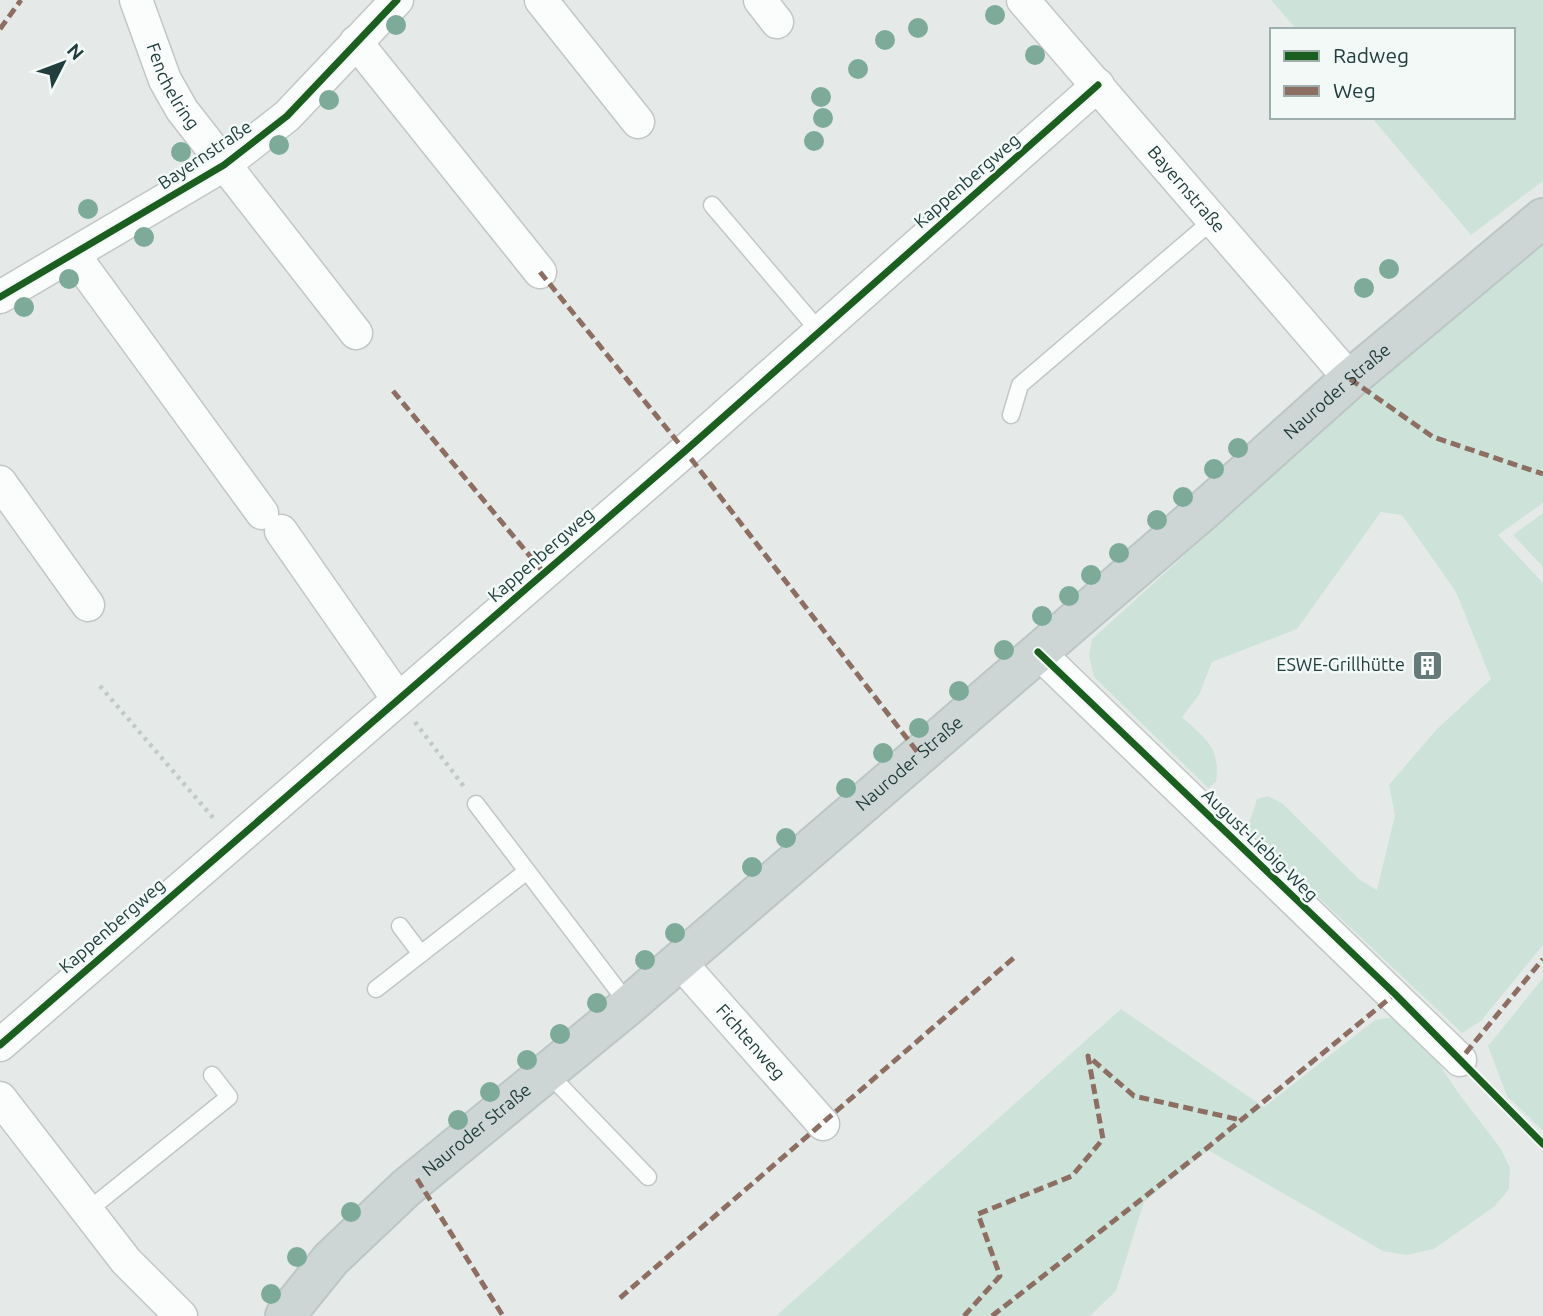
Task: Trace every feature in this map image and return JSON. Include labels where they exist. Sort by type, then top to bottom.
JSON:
[{"type":"main road","name":"Nauroder Straße","points":[[285,1316],[331,1259],[364,1225],[629,1005],[1350,379],[1543,218]]},
{"type":"street","name":"Bayernstraße","points":[[0,297],[224,165],[287,116],[397,0]]},
{"type":"street","points":[[541,0],[638,122]]},
{"type":"street","name":"Bayernstraße","points":[[1023,0],[1350,379]]},
{"type":"street","name":"Fenchelring","points":[[144,4],[165,80],[182,110],[224,165]]},
{"type":"street","points":[[356,42],[540,272]]},
{"type":"street","name":"Kappenbergweg","points":[[0,1045],[820,332],[1098,85]]},
{"type":"street","name":"Bayernstraße","points":[[224,165],[356,333]]},
{"type":"street","points":[[74,255],[398,699]]},
{"type":"street","points":[[0,482],[88,605]]},
{"type":"street","name":"August-Liebig-Weg","points":[[1038,652],[1460,1060]]},
{"type":"street","name":"Fichtenweg","points":[[679,961],[823,1124]]},
{"type":"street","points":[[0,1098],[126,1261],[181,1316]]},
{"type":"lane","points":[[712,205],[820,332]]},
{"type":"lane","points":[[1011,415],[1020,385],[1213,220]]},
{"type":"lane","points":[[476,804],[629,1005]]},
{"type":"lane","points":[[376,989],[527,871]]},
{"type":"lane","points":[[400,926],[421,954]]},
{"type":"lane","points":[[547,1072],[648,1177]]},
{"type":"lane","points":[[86,1212],[229,1097],[212,1075]]},
{"type":"path","points":[[100,686],[234,841]]},
{"type":"path","points":[[398,699],[476,804]]},
{"type":"green space","points":[[1271,0],[1543,0],[1543,181],[1471,235],[1373,119],[1515,119],[1515,28],[1295,28]]},
{"type":"green space","points":[[1543,243],[1543,503],[1498,535],[1543,583],[1543,945],[1481,1021],[1462,1033],[1247,830],[1257,799],[1268,796],[1282,803],[1360,880],[1377,890],[1395,815],[1389,785],[1436,730],[1491,679],[1456,592],[1402,515],[1381,512],[1297,629],[1212,662],[1199,695],[1182,717],[1214,751],[1216,782],[1208,788],[1094,677],[1089,656],[1092,639],[1338,416]]},
{"type":"green space","points":[[1543,513],[1543,567],[1513,535]]},
{"type":"green space","points":[[1543,978],[1543,1131],[1507,1096],[1488,1046]]},
{"type":"green space","points":[[1121,1009],[1264,1107],[1375,1020],[1394,1017],[1419,1033],[1457,1091],[1501,1149],[1510,1168],[1509,1189],[1495,1206],[1434,1249],[1406,1255],[1383,1251],[1208,1150],[1144,1202],[1116,1291],[1090,1316],[776,1316]]},
{"type":"marked path","points":[[0,29],[21,0]]},
{"type":"marked path","points":[[540,272],[685,451],[919,754]]},
{"type":"marked path","points":[[1350,379],[1433,437],[1543,474]]},
{"type":"marked path","points":[[393,391],[544,573]]},
{"type":"marked path","points":[[620,1298],[1017,955]]},
{"type":"marked path","points":[[1465,1064],[1460,1060],[1543,959]]},
{"type":"marked path","points":[[992,1316],[1207,1148],[1395,994]]},
{"type":"marked path","points":[[964,1316],[1000,1276],[978,1214],[1072,1176],[1103,1139],[1088,1056],[1134,1096],[1241,1120]]},
{"type":"marked path","points":[[417,1179],[503,1316]]},
{"type":"cycle path","points":[[0,297],[224,165],[287,116],[397,0]]},
{"type":"cycle path","points":[[0,1045],[685,451],[1098,85]]},
{"type":"cycle path","points":[[1038,652],[1395,994],[1543,1144]]},
{"type":"place","name":"ESWE-Grillhütte","points":[[1428,665]]}]
